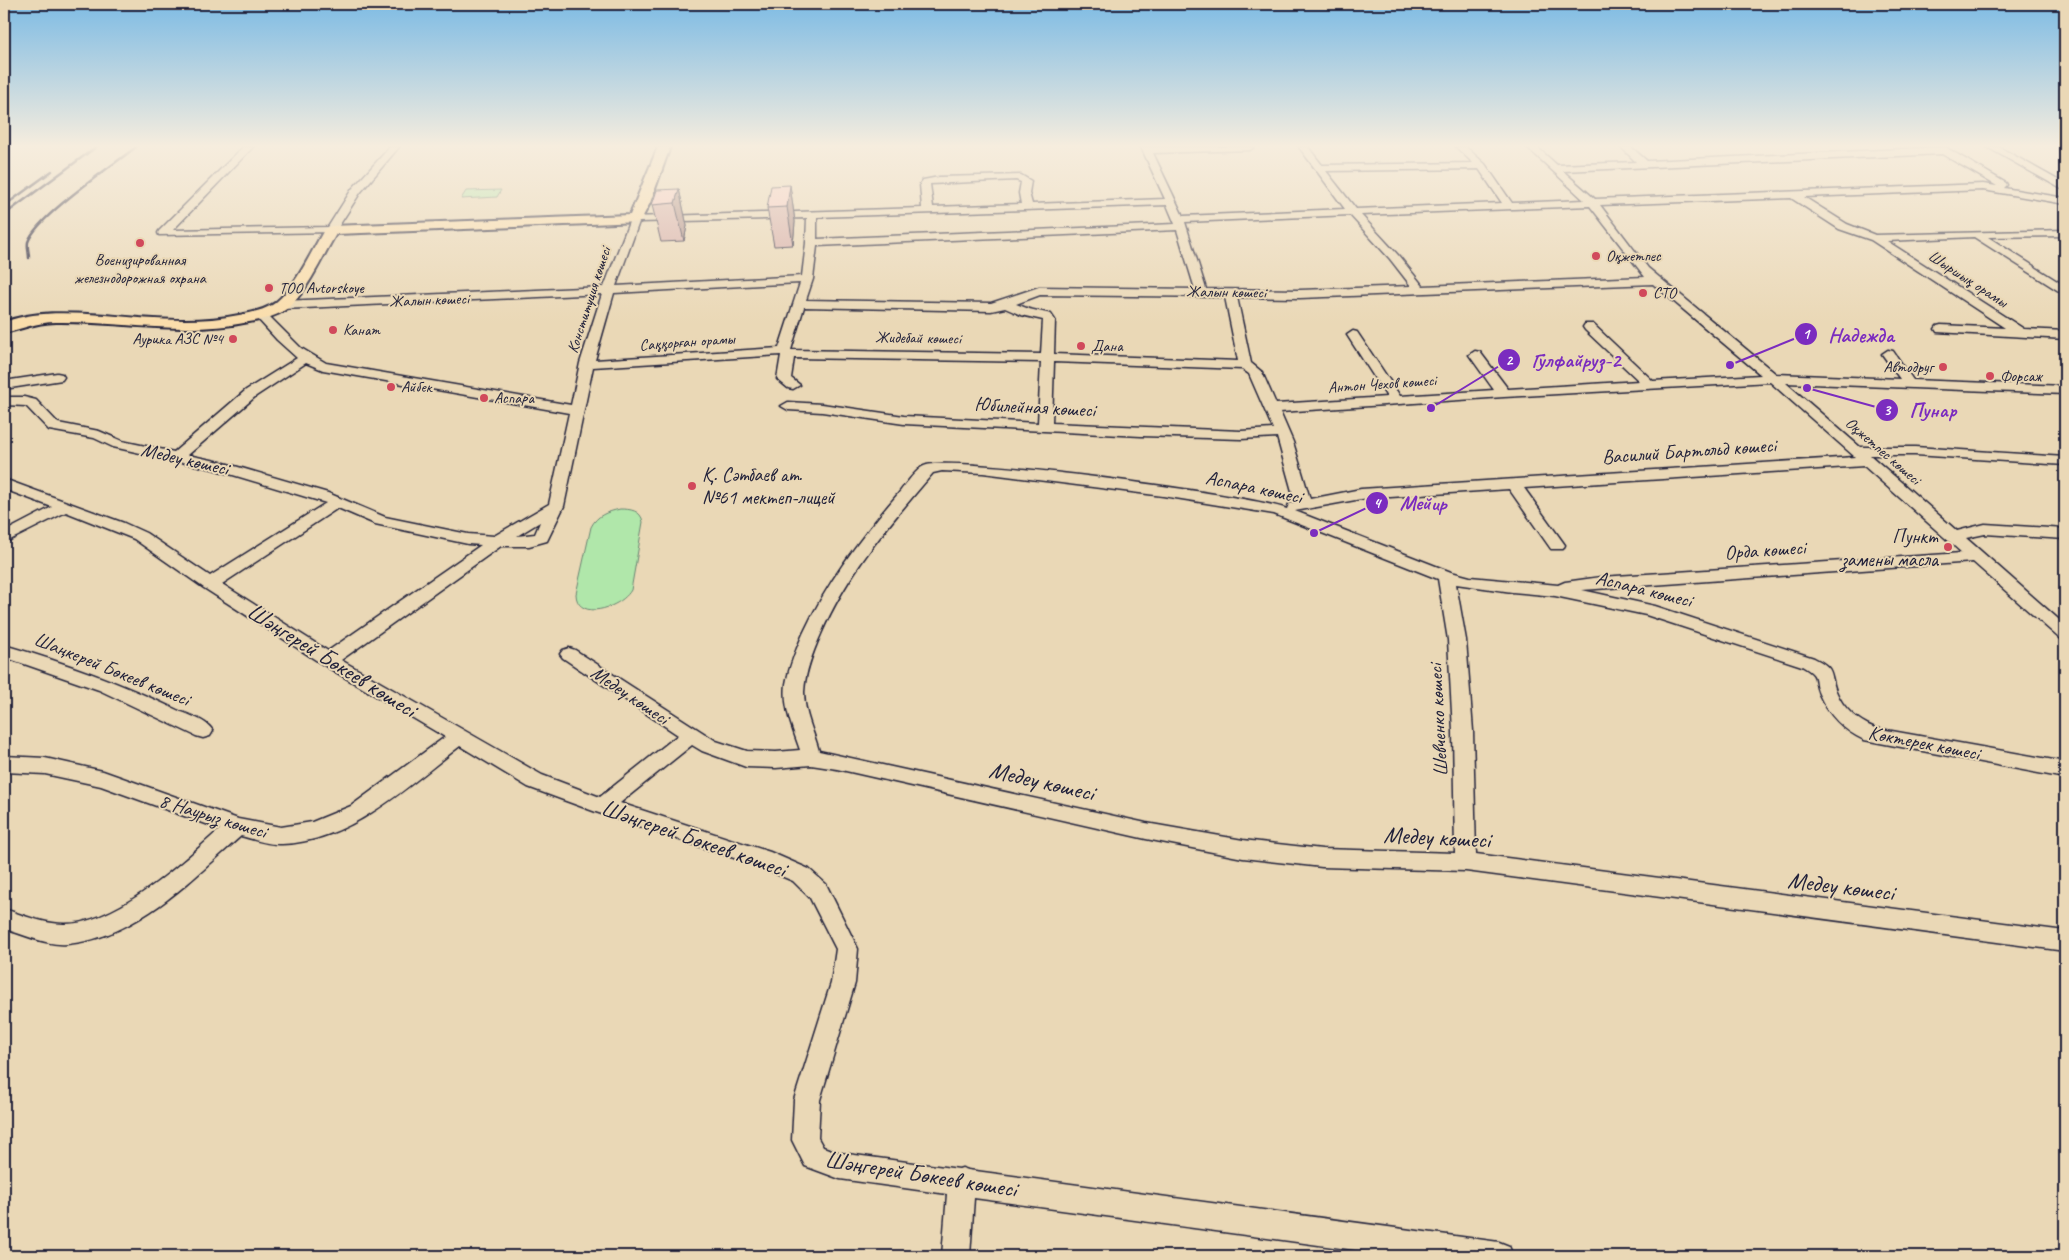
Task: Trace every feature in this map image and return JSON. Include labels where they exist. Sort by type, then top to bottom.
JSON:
[{"type":"main road","points":[[594,220],[626,212],[638,206]]},
{"type":"main road","name":"Конституция көшесі","points":[[635,219],[642,206]]},
{"type":"main road","points":[[283,305],[302,281],[331,230],[635,219]]},
{"type":"main road","name":"Жалын көшесі","points":[[4,328],[40,318],[65,317],[205,325],[235,322],[261,315],[283,305]]},
{"type":"street","points":[[190,206],[163,233],[331,230],[347,206]]},
{"type":"street","points":[[928,206],[928,210]]},
{"type":"street","points":[[635,219],[1061,206]]},
{"type":"street","points":[[1173,206],[1196,269],[1201,291]]},
{"type":"street","points":[[1348,206],[1394,257],[1420,290]]},
{"type":"street","points":[[812,243],[1490,206]]},
{"type":"street","name":"Оқжетпес көшесі","points":[[1595,206],[1636,261],[1656,280],[1773,378],[2065,634]]},
{"type":"street","name":"Шыршық орамы","points":[[1811,206],[1846,228],[1858,234],[1875,238],[2021,333]]},
{"type":"street","points":[[793,385],[784,378],[786,352],[807,279],[812,243],[812,213]]},
{"type":"street","name":"Конституция көшесі","points":[[556,506],[587,362],[609,290],[635,219]]},
{"type":"street","points":[[1875,238],[2065,233]]},
{"type":"street","points":[[1976,234],[2065,290]]},
{"type":"street","name":"Жалын көшесі","points":[[283,305],[469,298],[807,279]]},
{"type":"street","name":"Жалын көшесі","points":[[799,303],[991,307],[1007,304],[1027,294],[1040,291],[1201,291],[1300,294],[1656,280]]},
{"type":"street","points":[[1230,292],[1245,365],[1255,372],[1280,433],[1286,442],[1304,505]]},
{"type":"street","points":[[1007,304],[1016,310],[1047,317],[1049,320],[1045,427]]},
{"type":"street","points":[[261,315],[291,347],[306,358],[323,366],[578,410]]},
{"type":"street","points":[[1589,327],[1649,384]]},
{"type":"street","points":[[1941,329],[2065,335]]},
{"type":"street","points":[[1353,335],[1396,401]]},
{"type":"street","name":"Саққорған орамы","points":[[587,362],[602,364],[786,352]]},
{"type":"street","name":"Жидебай көшесі","points":[[786,352],[1245,365]]},
{"type":"street","points":[[1888,354],[1909,383]]},
{"type":"street","points":[[1475,355],[1504,393]]},
{"type":"street","points":[[176,457],[251,393],[306,358]]},
{"type":"street","points":[[4,385],[57,377]]},
{"type":"street","name":"Антон Чехов көшесі","points":[[1270,409],[1649,384],[1773,378],[2065,390]]},
{"type":"street","points":[[4,401],[18,383]]},
{"type":"street","name":"Медеу көшесі","points":[[4,401],[28,402],[54,427],[81,430],[99,435],[118,444],[216,465],[323,496],[381,521],[468,539],[498,542],[529,541],[541,537],[556,506]]},
{"type":"street","name":"Юбилейная көшесі","points":[[788,406],[822,408],[904,420],[1141,432],[1241,435],[1280,433]]},
{"type":"street","name":"Василий Бартольд көшесі","points":[[1276,510],[1360,494],[1513,484],[1915,451],[2065,461]]},
{"type":"street","name":"Аспара көшесі","points":[[811,757],[795,700],[796,674],[819,617],[848,566],[869,537],[928,469],[942,467],[983,469],[1163,491],[1276,510],[1446,576],[1504,586],[1555,590],[1649,610],[1737,637],[1820,667]]},
{"type":"street","name":"Шәңгерей Бөкеев көшесі","points":[[4,484],[140,536],[210,584],[328,660],[535,781],[603,806],[762,858],[801,875],[818,891],[847,949],[843,983],[807,1100],[805,1140],[814,1157],[840,1166],[1499,1256]]},
{"type":"street","points":[[1513,484],[1557,545]]},
{"type":"street","points":[[210,584],[336,503]]},
{"type":"street","points":[[4,538],[64,507]]},
{"type":"street","points":[[1955,536],[1985,530],[2065,534]]},
{"type":"street","points":[[328,660],[498,542]]},
{"type":"street","name":"Орда көшесі","points":[[1555,590],[1601,582],[1978,556]]},
{"type":"street","name":"Шевченко көшесі","points":[[1446,576],[1458,649],[1463,731],[1466,862]]},
{"type":"street","points":[[2044,615],[2065,616]]},
{"type":"street","name":"Шаңкерей Бөкеев көшесі","points":[[4,651],[31,659],[158,708],[203,731]]},
{"type":"street","name":"Медеу көшесі","points":[[569,654],[709,746],[746,759],[776,760],[811,757],[1146,831],[1243,849],[1322,858],[1466,862],[2065,942]]},
{"type":"street","name":"Көктерек көшесі","points":[[1820,667],[1825,673],[1828,694],[1842,716],[1853,727],[1871,736],[2065,770]]},
{"type":"street","name":"Медеу көшесі","points":[[603,806],[691,735]]},
{"type":"street","name":"8 Наурыз көшесі","points":[[4,764],[45,766],[103,779],[238,827],[281,836],[314,830],[358,812],[459,737]]},
{"type":"street","points":[[4,919],[64,934],[95,930],[117,919],[172,884],[238,827]]},
{"type":"street","points":[[956,1256],[962,1182]]},
{"type":"green space","points":[[620,509],[631,510],[637,513],[643,522],[631,590],[626,596],[609,607],[591,610],[584,608],[578,603],[576,594],[591,527],[603,515]]},
{"type":"building","points":[[767,206],[787,206],[787,207],[767,208]]},
{"type":"railway","points":[[4,215],[16,206]]},
{"type":"railway","points":[[29,258],[28,242],[34,231],[60,206]]},
{"type":"place","name":"Военизированная железнодорожная охрана","points":[[140,243]]},
{"type":"place","name":"Оқжетпес","points":[[1596,256]]},
{"type":"place","name":"ТОО Avtorskoye","points":[[269,288]]},
{"type":"place","name":"СТО","points":[[1643,293]]},
{"type":"place","name":"Канат","points":[[333,330]]},
{"type":"place","name":"Аурика АЗС №4","points":[[233,339]]},
{"type":"place","name":"Дана","points":[[1081,346]]},
{"type":"place","name":"Надежда","points":[[1730,365]]},
{"type":"place","name":"Автодруг","points":[[1943,367]]},
{"type":"place","name":"Форсаж","points":[[1990,376]]},
{"type":"place","name":"Айбек","points":[[391,387]]},
{"type":"place","name":"Пунар","points":[[1807,388]]},
{"type":"place","name":"Аспара","points":[[484,398]]},
{"type":"place","name":"Гулфайруз-2","points":[[1431,408]]},
{"type":"place","name":"Қ. Сәтбаев ат. №61 мектеп-лицей","points":[[692,486]]},
{"type":"place","name":"Мейир","points":[[1314,533]]},
{"type":"place","name":"Пункт замены масла","points":[[1948,547]]}]
